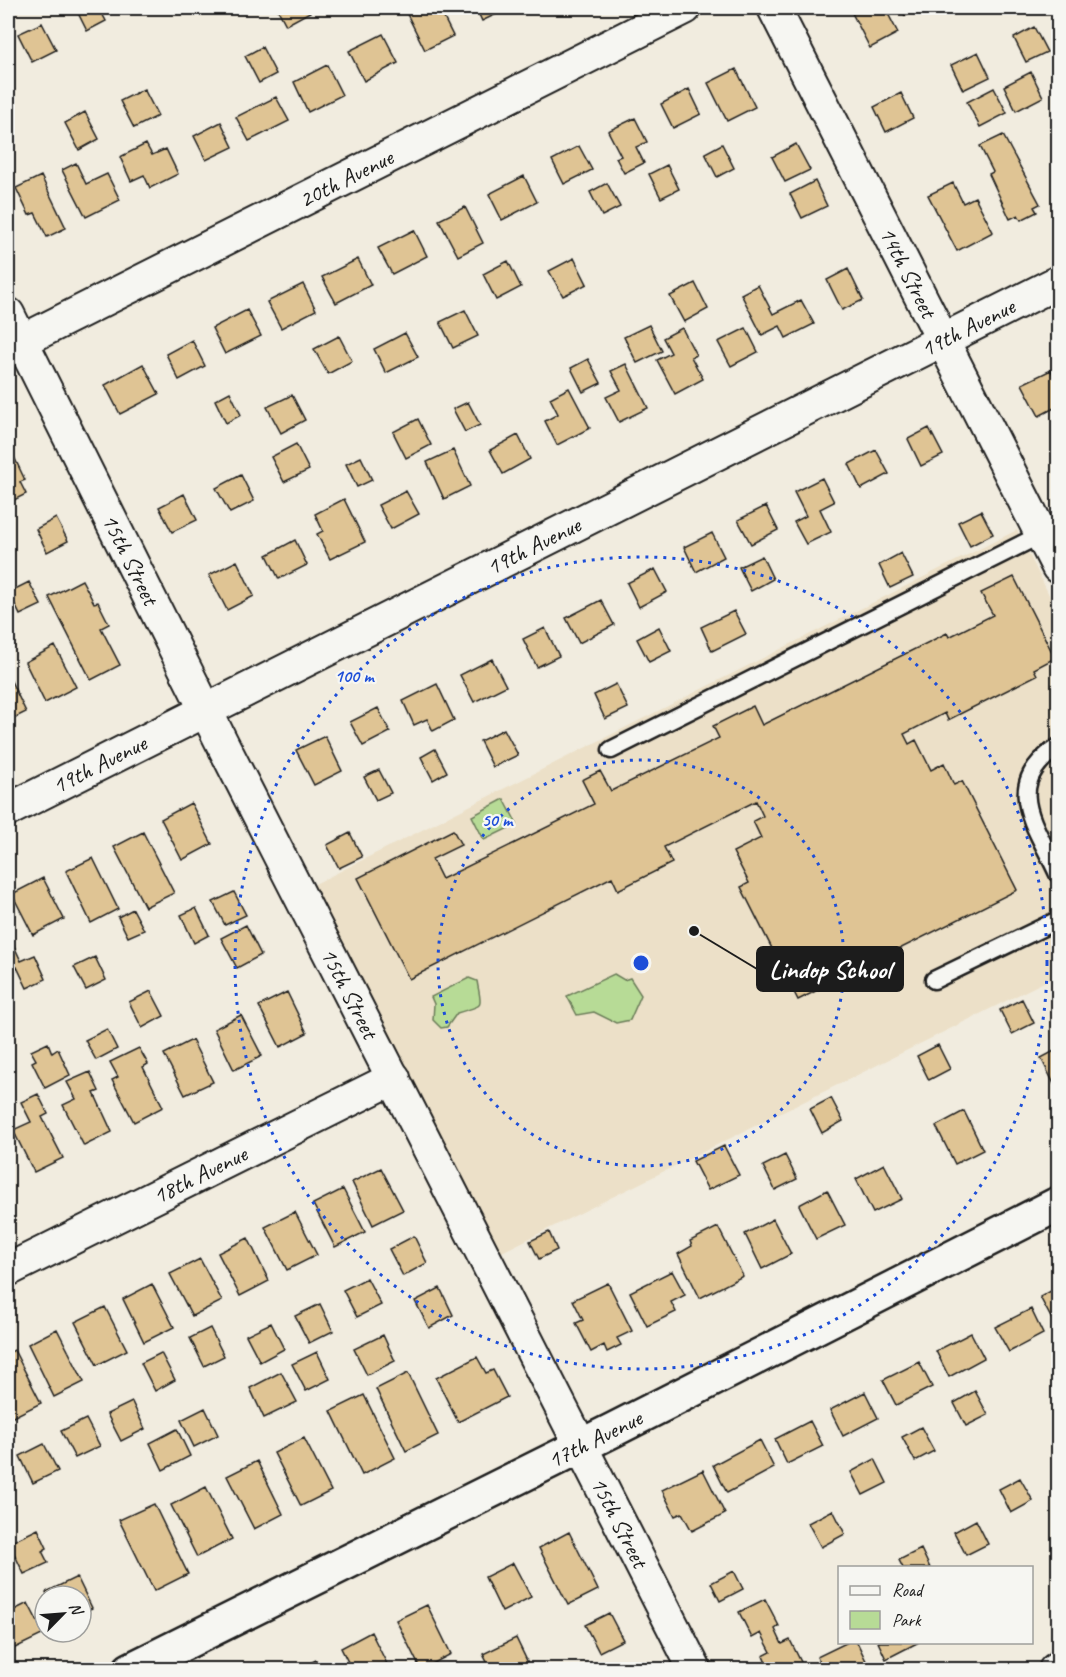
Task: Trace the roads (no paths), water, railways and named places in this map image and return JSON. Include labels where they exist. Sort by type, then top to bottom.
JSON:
[{"type":"street","name":"20th Avenue","points":[[12,334],[685,8]]},
{"type":"street","name":"14th Street","points":[[774,8],[1059,567]]},
{"type":"street","name":"19th Avenue","points":[[8,810],[1059,282]]},
{"type":"street","name":"15th Street","points":[[12,334],[695,1670]]},
{"type":"street","name":"18th Avenue","points":[[8,1270],[394,1078]]},
{"type":"street","name":"17th Avenue","points":[[130,1670],[581,1446],[1059,1204]]},
{"type":"lane","points":[[611,750],[1042,534]]},
{"type":"lane","points":[[1059,747],[1040,759],[1028,778],[1026,805],[1059,874]]},
{"type":"lane","points":[[934,980],[1059,920]]},
{"type":"place","name":"Lindop School","points":[[694,931]]}]
